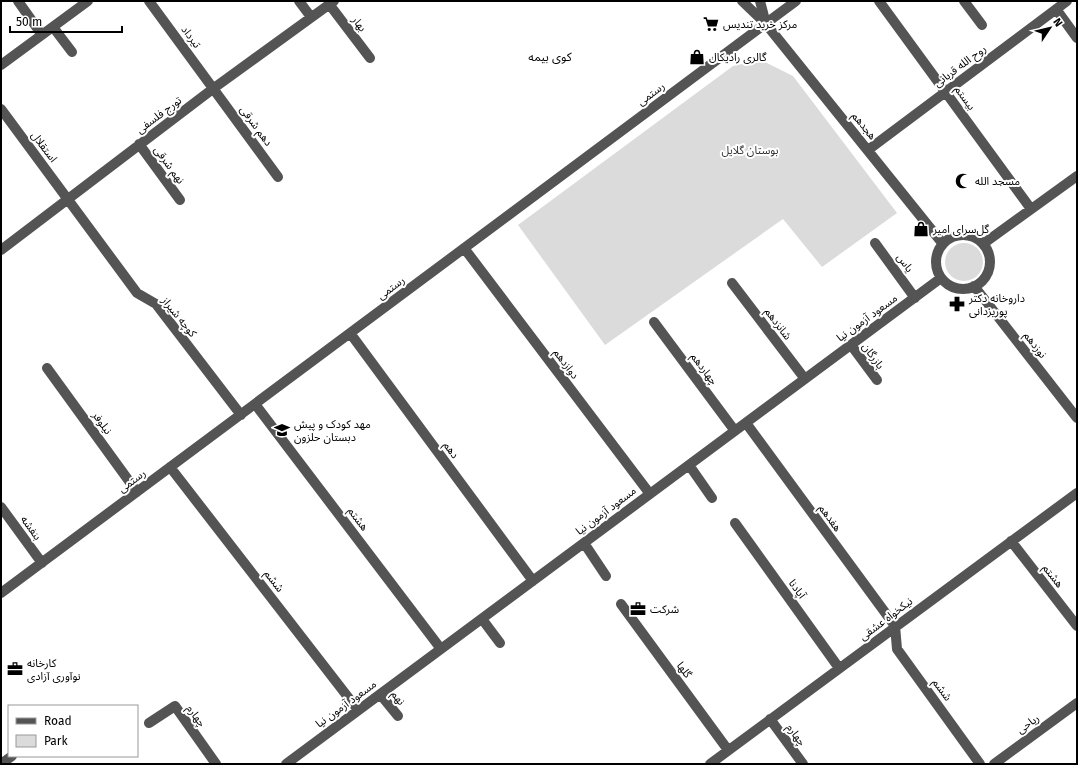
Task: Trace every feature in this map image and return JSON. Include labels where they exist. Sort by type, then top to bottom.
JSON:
[{"type":"street","points":[[18,1],[42,35]]},
{"type":"street","points":[[1,65],[88,1]]},
{"type":"street","name":"تیرداد","points":[[149,1],[214,88]]},
{"type":"street","points":[[299,1],[311,17]]},
{"type":"street","name":"هجدهم","points":[[742,1],[766,24],[943,244]]},
{"type":"street","points":[[760,1],[766,24]]},
{"type":"street","name":"رستمی","points":[[1,593],[796,1]]},
{"type":"street","name":"بیستم","points":[[879,1],[1031,209]]},
{"type":"street","points":[[964,1],[982,25]]},
{"type":"street","name":"روح الله قربانی","points":[[868,150],[1067,1]]},
{"type":"street","name":"تورج فلسفی","points":[[1,250],[214,88],[331,3]]},
{"type":"street","name":"بهار","points":[[331,3],[370,58]]},
{"type":"street","points":[[1056,9],[1077,38]]},
{"type":"street","points":[[53,27],[72,52]]},
{"type":"street","name":"دهم شرقی","points":[[214,88],[278,177]]},
{"type":"street","name":"استقلال","points":[[1,109],[68,198]]},
{"type":"street","name":"نهم شرقی","points":[[140,144],[180,200]]},
{"type":"street","points":[[983,244],[1077,176]]},
{"type":"street","name":"کوچه شیراز","points":[[68,198],[137,293],[156,304],[241,415]]},
{"type":"street","points":[[959,235],[968,236],[976,238],[983,244],[988,251],[990,259],[989,268],[981,282],[966,289],[956,288],[941,278],[937,270],[936,260],[938,251],[950,238],[959,235]]},
{"type":"street","name":"یاس","points":[[875,242],[915,298]]},
{"type":"street","name":"دوازدهم","points":[[464,248],[650,494]]},
{"type":"street","name":"مسعود آزمون نیا","points":[[286,764],[941,278]]},
{"type":"street","name":"شانزدهم","points":[[732,283],[805,379]]},
{"type":"street","name":"نوزدهم","points":[[974,286],[1077,418]]},
{"type":"street","name":"چهاردهم","points":[[654,322],[736,431]]},
{"type":"street","name":"دهم","points":[[350,333],[533,581]]},
{"type":"street","name":"بازرگان","points":[[851,345],[877,380]]},
{"type":"street","name":"نیلوفر","points":[[47,368],[138,492]]},
{"type":"street","name":"هشتم","points":[[255,404],[441,648]]},
{"type":"street","name":"هفدهم","points":[[746,423],[895,626]]},
{"type":"street","points":[[689,465],[712,498]]},
{"type":"street","name":"ششم","points":[[170,468],[358,710]]},
{"type":"street","name":"نیکخواه عشقی","points":[[710,764],[1077,493]]},
{"type":"street","name":"بنفشه","points":[[1,507],[42,563]]},
{"type":"street","name":"آپادنا","points":[[736,523],[839,668]]},
{"type":"street","name":"هشتم","points":[[1011,541],[1077,626]]},
{"type":"street","points":[[584,543],[606,576]]},
{"type":"street","name":"گلها","points":[[621,604],[728,750]]},
{"type":"street","points":[[482,619],[500,643]]},
{"type":"street","name":"ششم","points":[[895,626],[897,649],[980,764]]},
{"type":"street","name":"نهم","points":[[380,694],[398,716]]},
{"type":"street","name":"ریاحی","points":[[1000,762],[1077,703]]},
{"type":"street","name":"چهارم","points":[[149,723],[175,706],[216,764]]},
{"type":"street","name":"چهارم","points":[[770,719],[803,764]]},
{"type":"street","points":[[1,764],[11,757]]},
{"type":"green space","name":"بوستان گلایل","points":[[761,60],[793,76],[897,213],[822,267],[783,219],[605,345],[518,225],[733,66]]},
{"type":"green space","points":[[960,243],[968,243],[978,248],[982,255],[982,269],[978,276],[968,281],[960,281],[950,276],[948,273],[945,266],[945,258],[950,248],[953,246]]},
{"type":"place","name":"مرکز خرید تندیس","points":[[711,24]]},
{"type":"place","name":"گالری رادیکال","points":[[697,57]]},
{"type":"place","name":"مسجد الله","points":[[963,181]]},
{"type":"place","name":"گل‌سرای امیر","points":[[921,229]]},
{"type":"place","name":"داروخانه دکتر پوریزدانی","points":[[957,304]]},
{"type":"place","name":"مهد کودک و پیش دبستان حلزون","points":[[282,430]]},
{"type":"place","name":"شرکت","points":[[638,609]]},
{"type":"place","name":"کارخانه نوآوری آزادی","points":[[15,669]]},
{"type":"district","name":"کوی بیمه","points":[[550,57]]}]
